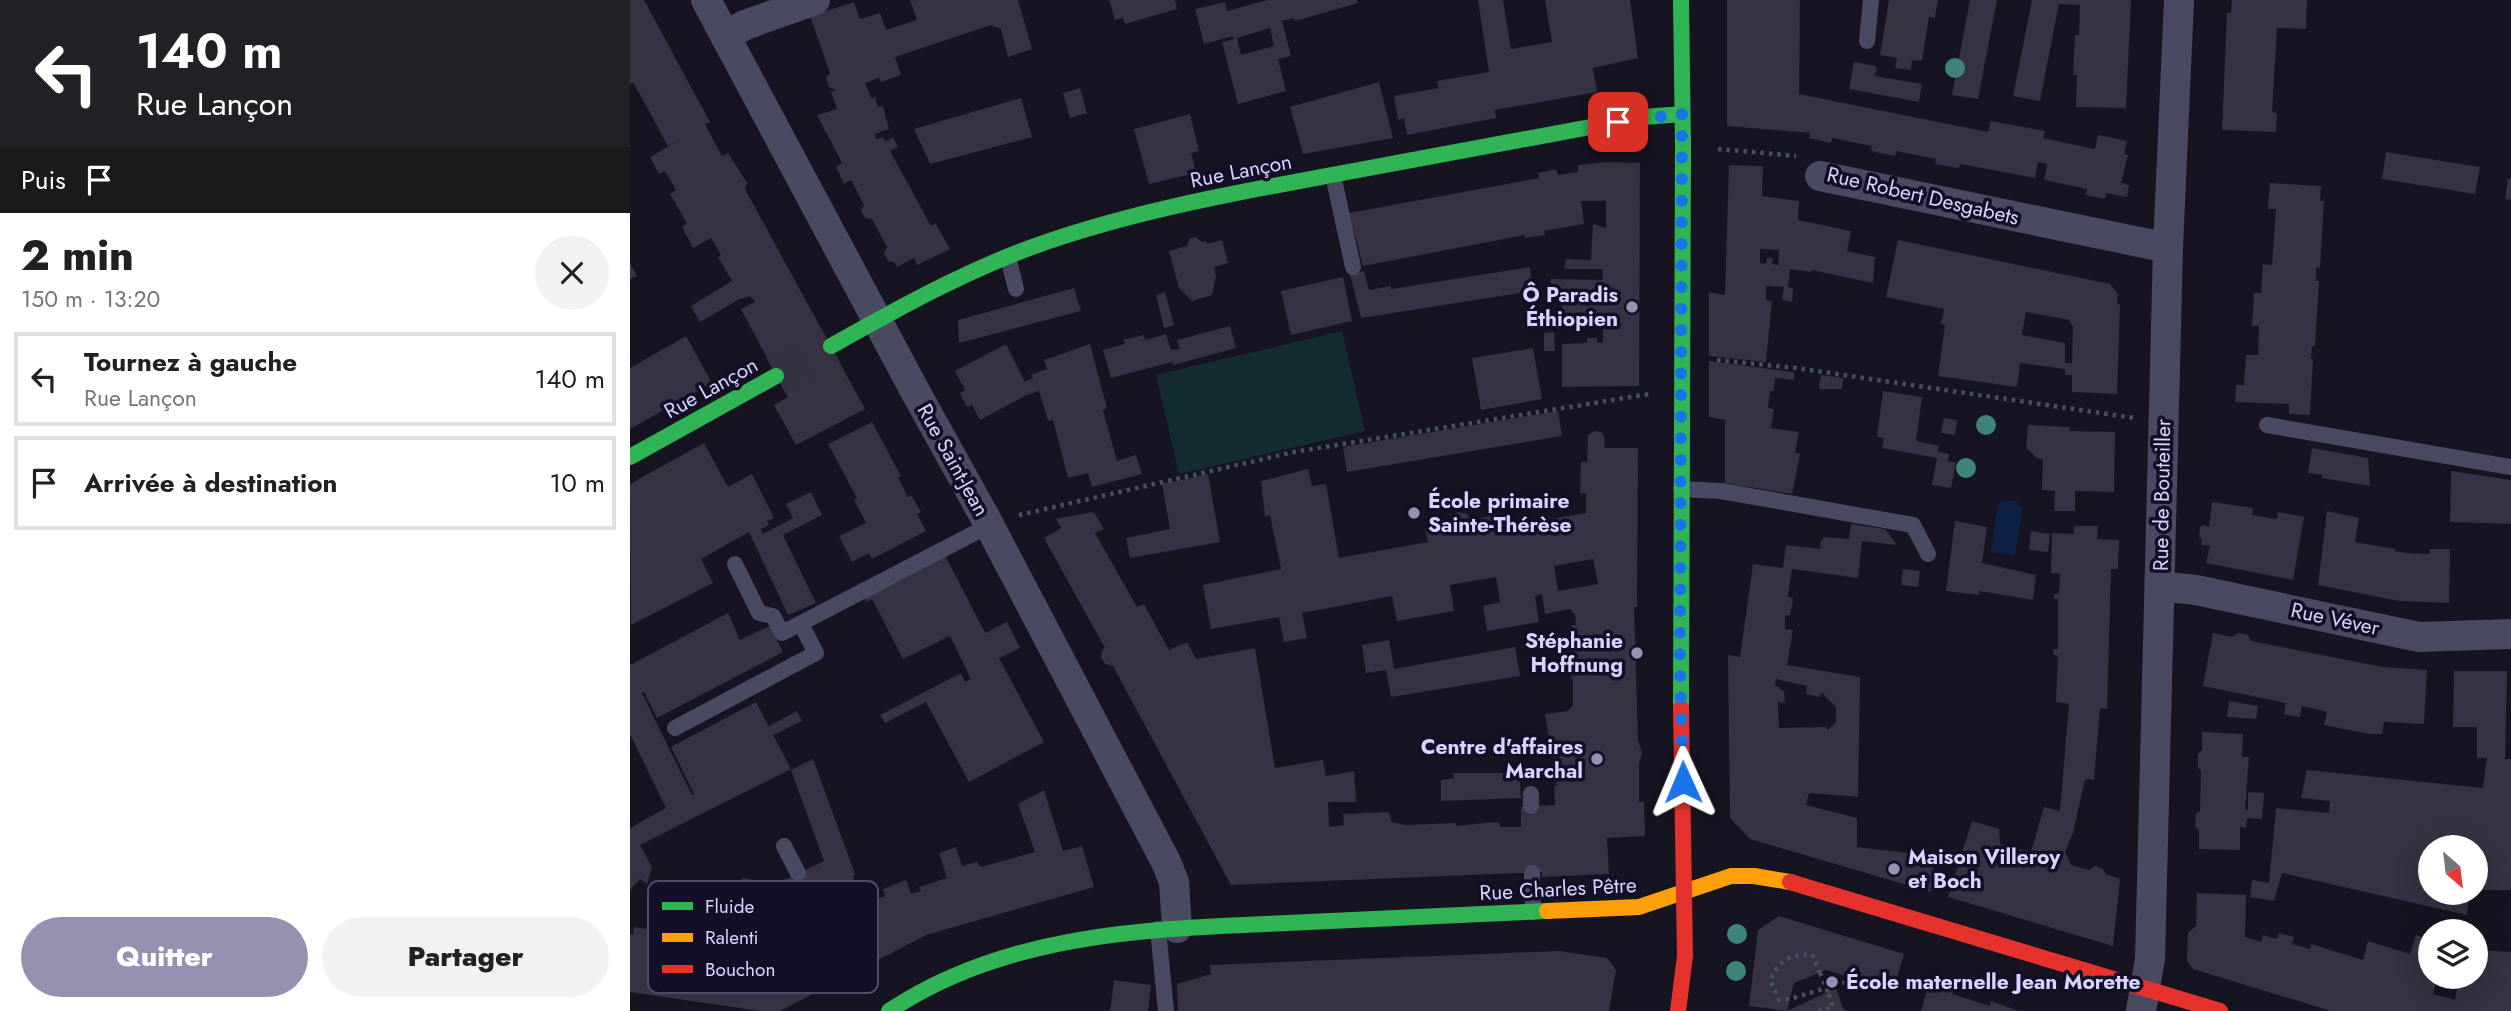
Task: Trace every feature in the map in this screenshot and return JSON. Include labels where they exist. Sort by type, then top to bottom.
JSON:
[{"type":"street","name":"Rue Saint-Jean","points":[[706,0],[988,522],[1166,862],[1174,882],[1168,928]]},
{"type":"street","points":[[725,36],[745,25],[815,0]]},
{"type":"street","points":[[1678,1011],[1685,956],[1680,664],[1683,145],[1681,0]]},
{"type":"street","name":"Rue de Bouteiller","points":[[2143,1000],[2150,959],[2168,248],[2179,0]]},
{"type":"street","name":"Rue Lançon","points":[[831,346],[974,270],[1008,256],[1096,227],[1187,202],[1644,117],[1682,114]]},
{"type":"street","name":"Rue Robert Desgabets","points":[[1820,176],[2168,248]]},
{"type":"street","name":"Rue Lançon","points":[[630,457],[776,376]]},
{"type":"street","name":"Rue Véver","points":[[2160,586],[2196,590],[2419,637],[2511,634]]},
{"type":"street","name":"Rue Charles Pêtre","points":[[889,1011],[944,979],[1004,958],[1083,937],[1168,928],[1639,907],[1663,902],[1712,881],[1742,875],[1769,877],[2143,1000],[2220,1011]]},
{"type":"lane","points":[[1867,41],[1871,0]]},
{"type":"lane","points":[[1333,174],[1353,267]]},
{"type":"lane","points":[[1008,256],[1016,289]]},
{"type":"lane","points":[[2267,425],[2511,467]]},
{"type":"lane","points":[[1681,489],[1721,491],[1913,525],[1928,554]]},
{"type":"lane","points":[[735,564],[759,613],[773,616],[782,633],[988,522]]},
{"type":"lane","points":[[675,728],[816,653],[801,624]]},
{"type":"lane","points":[[784,846],[797,873]]},
{"type":"lane","points":[[1532,873],[1533,913]]},
{"type":"lane","points":[[1166,1011],[1168,928]]},
{"type":"path","name":"Rue Robert Desgabets","points":[[1683,145],[1806,157],[1820,176]]},
{"type":"path","points":[[1682,355],[1796,368],[2134,418],[2163,417]]},
{"type":"path","points":[[988,522],[1294,452],[1641,394],[1681,394]]},
{"type":"path","points":[[1818,1011],[1833,1007],[1828,992],[1820,973],[1812,954],[1779,962],[1770,980],[1779,1000],[1790,999],[1846,982]]},
{"type":"green space","points":[[1342,331],[1365,431],[1179,474],[1156,375]]},
{"type":"water","points":[[2007,500],[2015,501],[2023,508],[2015,555],[1991,552],[1998,504]]},
{"type":"building","points":[[630,0],[644,0],[710,122],[705,124],[722,156],[728,153],[747,183],[745,189],[865,409],[796,445],[774,405],[788,397],[741,309],[755,302],[754,300],[750,296],[738,300],[700,322],[691,306],[732,281],[711,238],[693,248],[682,227],[687,223],[670,194],[676,190],[665,171],[659,174],[650,157],[685,137],[668,146],[633,82],[630,84]]},
{"type":"building","points":[[910,0],[1018,0],[1032,49],[1008,57],[1001,29],[991,25],[895,57],[901,75],[881,82],[879,78],[865,83],[872,99],[875,97],[878,107],[883,106],[889,129],[875,134],[876,139],[883,137],[885,142],[893,137],[898,147],[890,151],[931,226],[935,223],[950,249],[917,265],[914,258],[897,267],[894,262],[888,261],[884,253],[887,247],[872,219],[865,218],[861,210],[864,205],[851,180],[844,184],[836,167],[842,163],[817,115],[837,109],[831,92],[836,90],[829,87],[826,78],[830,73],[810,16],[854,2],[860,19],[880,13],[886,30],[917,20]]},
{"type":"building","points":[[1109,0],[1175,0],[1177,9],[1125,24],[1123,18],[1115,20]]},
{"type":"building","points":[[1267,0],[1357,0],[1358,3],[1295,21],[1294,18],[1282,21],[1291,56],[1278,59],[1286,91],[1238,104],[1222,42],[1234,39],[1233,36],[1204,44],[1195,9],[1225,2],[1227,11]],"holes":[[[1270,28],[1274,46],[1241,55],[1237,38]]]},
{"type":"building","points":[[1478,0],[1503,0],[1511,49],[1552,42],[1545,0],[1630,0],[1638,58],[1593,68],[1597,92],[1495,110],[1496,118],[1407,135],[1404,118],[1398,120],[1394,96],[1439,88],[1437,81],[1489,72]]},
{"type":"building","points":[[1727,0],[1800,0],[1799,94],[1988,132],[1991,121],[2045,131],[2043,138],[2095,149],[2098,135],[2127,141],[2124,154],[2128,155],[2121,183],[2129,185],[2127,197],[2106,193],[2105,199],[2086,195],[2087,189],[2044,180],[2047,164],[2038,162],[2035,178],[1960,164],[1959,168],[1935,164],[1936,159],[1896,151],[1895,156],[1871,151],[1872,146],[1832,138],[1831,143],[1809,138],[1810,133],[1727,126]]},
{"type":"building","points":[[1889,0],[1938,0],[1935,18],[1929,17],[1922,61],[1912,60],[1911,70],[1895,68],[1897,58],[1880,55]]},
{"type":"building","points":[[1970,0],[1997,0],[1978,99],[1952,95]]},
{"type":"building","points":[[2032,0],[2131,0],[2126,108],[2076,107],[2077,75],[2073,75],[2080,5],[2059,4],[2040,101],[2013,96]]},
{"type":"building","points":[[2232,0],[2307,0],[2306,29],[2277,28],[2272,112],[2277,113],[2276,132],[2222,130],[2227,13],[2231,13]]},
{"type":"building","points":[[1854,62],[1875,66],[1875,76],[1922,84],[1919,102],[1849,89]]},
{"type":"building","points":[[1379,82],[1393,138],[1303,154],[1290,107]]},
{"type":"building","points":[[1080,88],[1087,113],[1070,118],[1063,93]]},
{"type":"building","points":[[1021,98],[1032,137],[930,164],[914,129]]},
{"type":"building","points":[[1190,114],[1199,151],[1191,153],[1196,173],[1149,184],[1134,129]]},
{"type":"building","points":[[2386,152],[2480,167],[2475,194],[2382,179]]},
{"type":"building","points":[[1640,163],[1639,386],[1562,387],[1562,344],[1587,343],[1587,338],[1597,338],[1597,343],[1603,342],[1603,321],[1562,321],[1562,298],[1551,298],[1551,279],[1603,280],[1602,269],[1564,269],[1566,259],[1591,260],[1593,224],[1606,228],[1606,201],[1581,201],[1584,224],[1544,231],[1545,235],[1525,238],[1525,235],[1363,266],[1349,213],[1539,178],[1538,173],[1556,169],[1558,175],[1578,172],[1578,165]]},
{"type":"building","points":[[1729,165],[1763,166],[1762,196],[1799,201],[1798,220],[1851,231],[1847,251],[1875,257],[1873,283],[1812,270],[1790,269],[1788,287],[1793,288],[1792,302],[1782,300],[1784,287],[1766,286],[1766,300],[1772,301],[1766,362],[1709,356],[1709,292],[1725,295]],"holes":[[[1760,249],[1779,250],[1778,265],[1772,264],[1773,258],[1767,258],[1766,264],[1760,263]]]},
{"type":"building","points":[[2508,178],[2511,179],[2511,200],[2505,199]]},
{"type":"building","points":[[2270,183],[2321,186],[2320,201],[2324,201],[2320,268],[2316,267],[2316,281],[2319,281],[2315,346],[2312,346],[2311,359],[2310,415],[2289,414],[2289,404],[2235,402],[2236,385],[2244,385],[2246,355],[2258,355],[2259,326],[2252,326],[2254,293],[2261,293],[2263,264],[2272,265],[2276,209],[2268,209]]},
{"type":"building","points":[[1196,237],[1207,244],[1222,240],[1228,263],[1214,267],[1216,277],[1212,295],[1192,301],[1179,288],[1169,251],[1187,246],[1189,239]]},
{"type":"building","points":[[1898,240],[2110,284],[2118,294],[2117,304],[2120,304],[2117,394],[2072,392],[2072,375],[2065,375],[2065,369],[2020,363],[2017,387],[1938,376],[1945,325],[1941,324],[1944,309],[1886,297]],"holes":[[[2026,312],[2069,320],[2073,327],[2072,363],[2065,363],[2065,343],[2022,335]]]},
{"type":"building","points":[[630,263],[637,276],[630,279]]},
{"type":"building","points":[[1530,267],[1533,291],[1361,318],[1350,274],[1364,271],[1369,290],[1391,286],[1391,289]]},
{"type":"building","points":[[1343,277],[1352,321],[1291,335],[1281,291]]},
{"type":"building","points":[[1074,288],[1081,311],[959,343],[958,320]]},
{"type":"building","points":[[1165,292],[1174,325],[1164,328],[1156,295]]},
{"type":"building","points":[[1230,326],[1236,348],[1111,378],[1103,350],[1125,344],[1123,340],[1144,335],[1145,340],[1166,334],[1171,350],[1180,349],[1177,340]]},
{"type":"building","points":[[1554,332],[1555,351],[1544,351],[1544,333]]},
{"type":"building","points":[[686,336],[712,383],[630,429],[630,368]]},
{"type":"building","points":[[1006,344],[1025,382],[1033,378],[1031,375],[1047,369],[1044,360],[1090,344],[1107,408],[1103,410],[1117,461],[1136,455],[1142,474],[1092,487],[1088,473],[1068,478],[1053,420],[1048,421],[1039,391],[980,420],[972,405],[967,407],[960,393],[965,390],[955,371]]},
{"type":"building","points":[[1533,348],[1542,399],[1481,410],[1472,358]]},
{"type":"building","points":[[1709,361],[1794,372],[1794,380],[1775,378],[1768,408],[1774,409],[1771,428],[1799,432],[1795,453],[1800,454],[1792,494],[1725,483],[1725,420],[1709,417]]},
{"type":"building","points":[[1821,375],[1843,378],[1842,389],[1819,389]]},
{"type":"building","points":[[1883,391],[1922,397],[1916,441],[1939,446],[1938,452],[1949,454],[1948,461],[1956,463],[1951,488],[1932,485],[1937,458],[1882,448],[1884,438],[1877,437]]},
{"type":"building","points":[[1558,411],[1562,436],[1347,472],[1343,447]]},
{"type":"building","points":[[1944,418],[1957,420],[1955,435],[1941,433]]},
{"type":"building","points":[[872,422],[901,476],[898,477],[908,497],[911,495],[921,512],[917,514],[926,531],[872,559],[869,553],[852,562],[839,536],[866,523],[854,500],[857,498],[828,444]]},
{"type":"building","points":[[2028,425],[2070,427],[2069,431],[2115,432],[2114,492],[2075,491],[2075,511],[2054,511],[2055,491],[2042,490],[2043,459],[2037,458],[2026,448]]},
{"type":"building","points":[[1594,431],[1601,432],[1605,448],[1638,448],[1637,607],[1634,607],[1638,740],[1642,753],[1639,764],[1639,802],[1644,802],[1645,836],[1607,838],[1609,874],[1542,877],[1542,872],[1231,885],[1113,666],[1105,664],[1101,658],[1105,648],[1044,538],[1061,528],[1056,519],[1092,512],[1095,514],[1104,529],[1095,533],[1137,607],[1144,604],[1169,650],[1187,642],[1196,659],[1255,648],[1275,768],[1323,760],[1326,776],[1354,771],[1356,802],[1328,802],[1329,827],[1344,825],[1343,814],[1387,812],[1391,822],[1406,825],[1456,823],[1456,826],[1495,822],[1500,823],[1500,827],[1521,827],[1521,807],[1555,805],[1554,786],[1557,786],[1545,714],[1568,711],[1573,705],[1572,625],[1576,625],[1575,614],[1570,609],[1545,614],[1542,594],[1535,596],[1539,622],[1487,631],[1483,606],[1500,602],[1496,577],[1450,585],[1454,611],[1397,621],[1392,596],[1302,613],[1307,638],[1284,642],[1279,617],[1211,629],[1203,585],[1281,569],[1270,515],[1265,517],[1261,481],[1308,469],[1312,486],[1326,484],[1339,558],[1428,542],[1425,529],[1451,524],[1453,514],[1458,512],[1467,514],[1471,520],[1496,515],[1499,528],[1586,513],[1586,493],[1580,493],[1581,462],[1587,462],[1588,435]],"holes":[[[1593,559],[1598,584],[1558,591],[1554,566]]]},
{"type":"building","points":[[704,443],[728,487],[752,474],[774,518],[767,521],[769,525],[761,529],[763,534],[793,518],[786,504],[811,492],[822,515],[783,535],[816,603],[788,615],[749,532],[701,559],[713,583],[631,625],[630,484]]},
{"type":"building","points":[[2312,448],[2368,458],[2370,486],[2308,473]]},
{"type":"building","points":[[2451,471],[2511,480],[2511,524],[2450,522]]},
{"type":"building","points":[[1208,474],[1220,542],[1130,558],[1126,538],[1170,529],[1162,484]]},
{"type":"building","points":[[2212,502],[2253,508],[2252,515],[2277,519],[2278,512],[2304,517],[2293,580],[2206,563],[2210,546],[2201,545],[2202,539],[2199,537],[2200,527],[2209,527]]},
{"type":"building","points":[[2327,511],[2359,518],[2355,542],[2407,553],[2429,554],[2430,549],[2450,549],[2449,603],[2399,601],[2318,585]]},
{"type":"building","points":[[1955,521],[1987,527],[1982,563],[2036,575],[2033,600],[1979,591],[1979,595],[1946,591]]},
{"type":"building","points":[[1851,524],[1885,529],[1897,545],[1862,541],[1858,578],[1792,569],[1788,596],[1793,599],[1790,615],[1785,616],[1785,629],[1793,630],[1787,665],[1860,677],[1858,797],[1809,793],[1806,805],[1857,818],[1857,847],[1934,856],[1931,892],[1750,839],[1730,818],[1728,655],[1740,657],[1753,564],[1783,568],[1786,545],[1821,549],[1820,543],[1824,537],[1849,539]],"holes":[[[1776,679],[1807,686],[1806,694],[1819,697],[1822,693],[1836,707],[1836,722],[1828,730],[1826,727],[1779,728],[1778,702],[1785,703],[1784,691],[1775,685]]]},
{"type":"building","points":[[2074,526],[2098,526],[2097,539],[2119,540],[2118,569],[2111,569],[2107,709],[2100,708],[2094,780],[2085,779],[2073,833],[2065,852],[2071,865],[2089,870],[2095,866],[2120,879],[2113,946],[1948,897],[1972,821],[1999,829],[2000,844],[2031,852],[2044,807],[2060,811],[2069,704],[2056,702],[2058,656],[2054,655],[2053,649],[2058,649],[2058,599],[2054,599],[2054,594],[2059,594],[2060,574],[2051,573],[2052,533],[2074,534]]},
{"type":"building","points":[[2031,531],[2050,534],[2048,552],[2029,550]]},
{"type":"building","points":[[945,555],[985,633],[1007,622],[1020,648],[999,658],[1044,742],[969,782],[926,702],[885,723],[880,715],[961,673],[965,682],[971,679],[950,636],[903,659],[872,599],[866,602],[864,597]]},
{"type":"building","points":[[1903,569],[1920,571],[1918,587],[1901,585]]},
{"type":"building","points":[[728,613],[740,640],[770,626],[783,652],[657,718],[644,692],[642,693],[692,795],[694,794],[671,747],[756,702],[791,769],[640,845],[652,867],[647,884],[640,879],[630,890],[630,828],[666,808],[630,734],[630,665]]},
{"type":"building","points":[[2213,633],[2232,637],[2238,633],[2248,635],[2251,641],[2383,667],[2427,670],[2424,724],[2384,722],[2382,734],[2369,734],[2324,725],[2327,712],[2302,706],[2300,717],[2284,714],[2286,703],[2203,686]]},
{"type":"building","points":[[1389,640],[1394,669],[1515,647],[1520,676],[1391,697],[1386,670],[1366,673],[1362,645]]},
{"type":"building","points":[[2454,671],[2507,671],[2505,759],[2511,759],[2511,890],[2488,890],[2488,835],[2418,835],[2418,904],[2282,873],[2274,901],[2250,897],[2252,880],[2269,883],[2276,808],[2329,813],[2330,801],[2301,798],[2307,770],[2483,788],[2487,758],[2477,758],[2477,727],[2453,727]]},
{"type":"building","points":[[2229,701],[2258,706],[2256,719],[2227,717]]},
{"type":"building","points":[[797,711],[802,721],[773,735],[769,726]]},
{"type":"building","points":[[2202,732],[2243,734],[2242,757],[2249,757],[2245,809],[2248,810],[2248,792],[2264,793],[2262,819],[2247,818],[2246,828],[2240,827],[2240,850],[2199,849],[2199,830],[2195,826],[2196,814],[2200,811],[2201,771],[2198,767],[2198,754],[2202,750]]},
{"type":"building","points":[[813,759],[855,874],[855,881],[782,881],[824,861],[791,770]]},
{"type":"building","points":[[1453,773],[1511,773],[1520,781],[1521,798],[1441,801],[1441,780],[1454,778]]},
{"type":"building","points":[[1044,790],[1063,851],[1082,846],[1094,887],[926,935],[878,960],[878,898],[885,896],[883,889],[906,880],[911,894],[921,891],[919,887],[947,878],[939,853],[956,847],[962,866],[977,862],[981,867],[1035,852],[1018,804]]},
{"type":"building","points":[[2197,893],[2246,895],[2245,937],[2261,942],[2263,935],[2277,939],[2279,933],[2294,937],[2292,944],[2310,949],[2311,944],[2363,960],[2368,941],[2410,954],[2416,935],[2418,989],[2434,989],[2433,994],[2455,1000],[2457,989],[2488,989],[2488,951],[2511,952],[2511,1011],[2331,1011],[2193,969],[2187,961],[2188,932],[2196,926]]},
{"type":"building","points":[[2423,905],[2468,905],[2467,915]]},
{"type":"building","name":"École maternelle Jean Morette","points":[[1779,916],[1904,954],[1893,990],[1826,970],[1794,983],[1787,1011],[1749,1006],[1758,930]]},
{"type":"building","points":[[634,927],[648,929],[648,993],[815,993],[780,1011],[760,1011],[630,992],[630,934],[633,935]]},
{"type":"building","points":[[1559,951],[1607,958],[1616,970],[1609,1011],[1178,1011],[1177,984],[1211,974],[1210,965]]},
{"type":"building","points":[[1114,980],[1151,985],[1148,1011],[1110,1011]]},
{"type":"building","points":[[1929,983],[1953,990],[1952,994],[1990,1006],[1991,1001],[2019,1011],[1921,1011]]},
{"type":"building","points":[[1836,988],[1843,1008],[1847,1011],[1787,1011]]},
{"type":"tunnel","points":[[776,376],[831,346]]},
{"type":"traffic: fast","points":[[1681,0],[1681,708]]},
{"type":"traffic: fast","points":[[831,346],[982,267],[1035,246],[1109,223],[1261,188],[1644,117],[1682,114]]},
{"type":"traffic: fast","points":[[630,457],[776,376]]},
{"type":"traffic: fast","points":[[889,1011],[934,985],[982,965],[1031,950],[1081,940],[1184,928],[1547,911]]},
{"type":"traffic: slow","points":[[1547,911],[1639,907],[1731,876],[1754,876],[1790,882]]},
{"type":"traffic: jam","points":[[1678,1011],[1685,956],[1681,708]]},
{"type":"traffic: jam","points":[[1790,882],[2220,1011]]},
{"type":"place","name":"Ô Paradis Éthiopien","points":[[1632,307]]},
{"type":"place","name":"École primaire Sainte-Thérèse","points":[[1414,513]]},
{"type":"place","name":"Stéphanie Hoffnung","points":[[1637,653]]},
{"type":"place","name":"Centre d'affaires Marchal","points":[[1597,759]]},
{"type":"place","name":"Maison Villeroy et Boch","points":[[1894,869]]},
{"type":"place","name":"École maternelle Jean Morette","points":[[1832,982]]},
{"type":"route","points":[[1618,122],[1682,114],[1680,664],[1683,782]]}]
